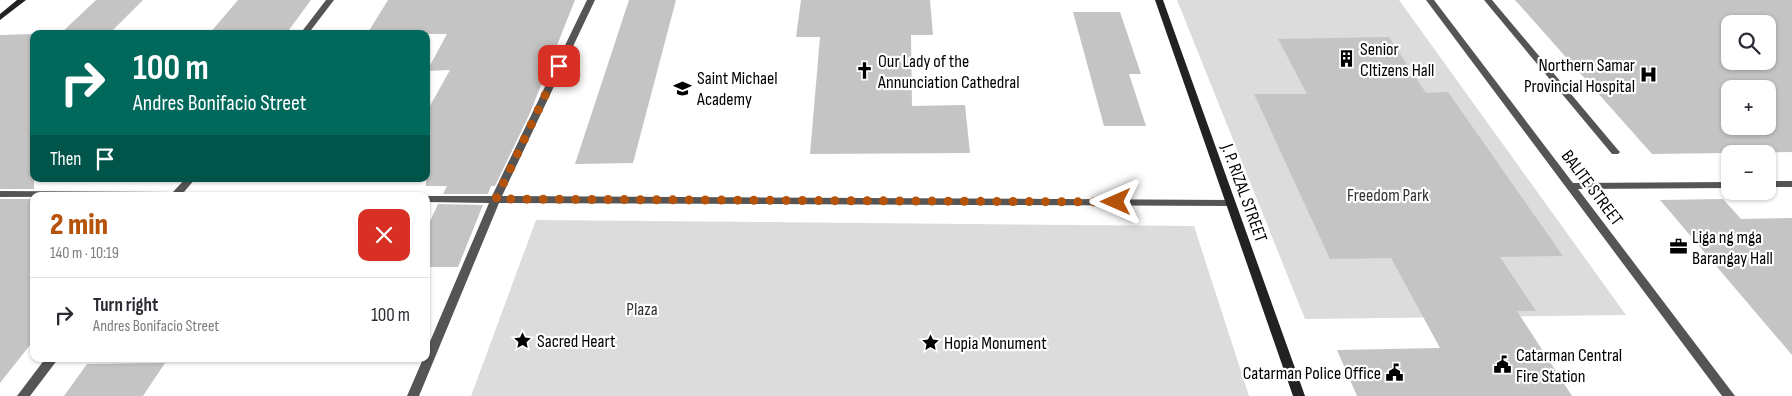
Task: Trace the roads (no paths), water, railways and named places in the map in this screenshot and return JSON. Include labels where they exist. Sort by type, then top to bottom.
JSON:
[{"type":"main road","points":[[0,18],[22,0]]},
{"type":"main road","name":"J. P. RIZAL STREET","points":[[1159,0],[1300,396]]},
{"type":"street","points":[[307,30],[330,0]]},
{"type":"street","points":[[430,356],[496,199],[591,0]]},
{"type":"street","name":"BALITE STREET","points":[[1430,0],[1729,396]]},
{"type":"street","points":[[1488,0],[1615,152]]},
{"type":"street","points":[[179,192],[188,182]]},
{"type":"street","points":[[1776,184],[1792,184]]},
{"type":"street","points":[[1570,186],[1721,185]]},
{"type":"street","points":[[0,194],[30,194]]},
{"type":"street","points":[[430,199],[1230,203]]},
{"type":"street","points":[[24,396],[50,362]]},
{"type":"street","points":[[413,396],[427,362]]},
{"type":"place","name":"Senior CItizens Hall","points":[[1346,59]]},
{"type":"place","name":"Our Lady of the Annunciation Cathedral","points":[[864,71]]},
{"type":"place","name":"Northern Samar Provincial Hospital","points":[[1649,75]]},
{"type":"place","name":"Saint Michael Academy","points":[[683,88]]},
{"type":"place","name":"Liga ng mga Barangay Hall","points":[[1678,247]]},
{"type":"place","name":"Sacred Heart","points":[[523,341]]},
{"type":"place","name":"Hopia Monument","points":[[930,343]]},
{"type":"place","name":"Catarman Central Fire Station","points":[[1502,365]]},
{"type":"place","name":"Catarman Police Office","points":[[1395,373]]},
{"type":"park label","name":"Freedom Park","points":[[1388,195]]},
{"type":"park label","name":"Plaza","points":[[642,309]]}]
